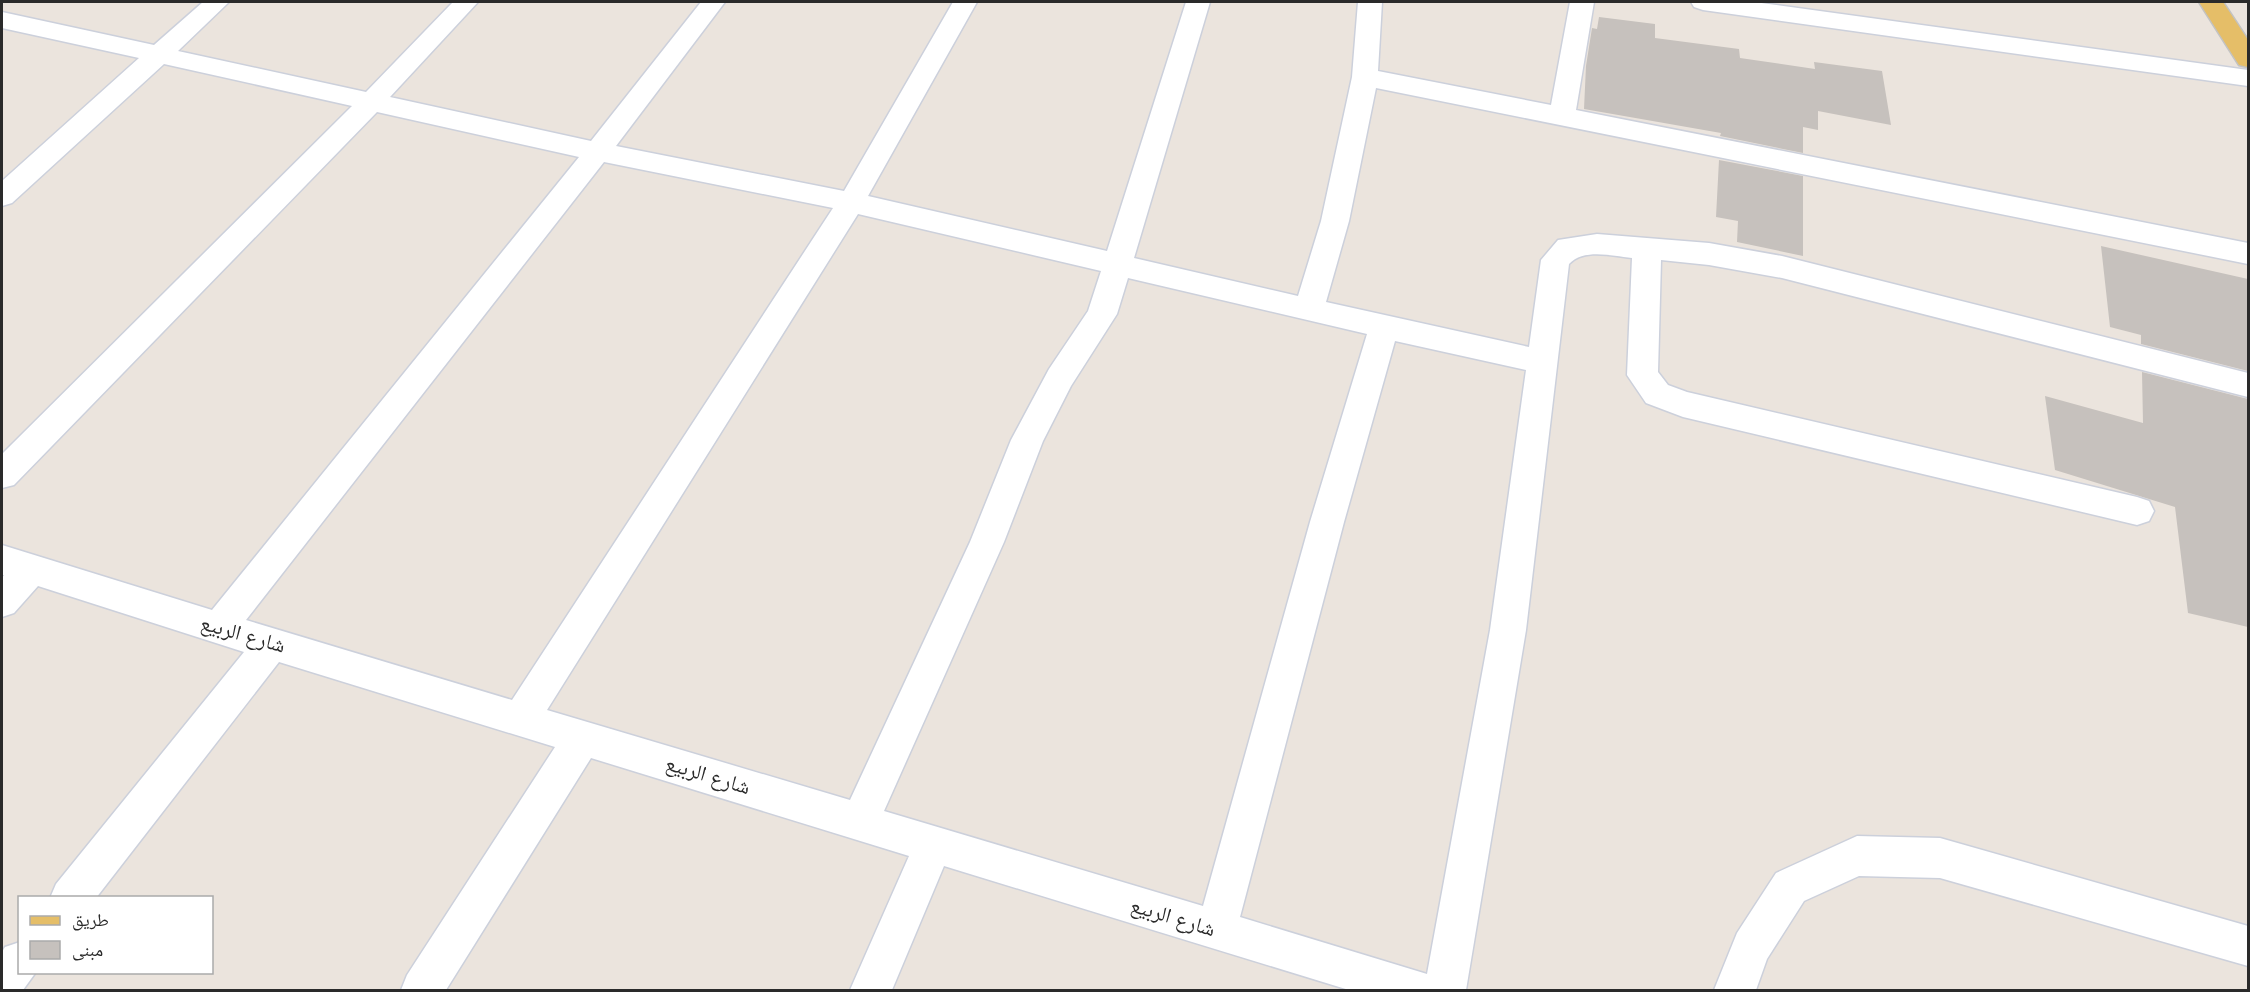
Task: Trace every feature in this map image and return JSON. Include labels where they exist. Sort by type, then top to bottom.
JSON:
[{"type":"main road","points":[[2211,2],[2248,59]]},
{"type":"street","points":[[2,196],[217,2]]},
{"type":"street","points":[[2,475],[371,102],[466,2]]},
{"type":"street","points":[[219,628],[598,152],[713,2]]},
{"type":"street","points":[[521,718],[851,202],[965,2]]},
{"type":"street","points":[[860,821],[987,542],[1027,440],[1060,378],[1102,314],[1198,2]]},
{"type":"street","points":[[1308,309],[1335,221],[1365,77],[1370,2]]},
{"type":"street","points":[[1562,116],[1582,2]]},
{"type":"street","points":[[1703,2],[2248,78]]},
{"type":"street","points":[[2,20],[598,152],[851,202],[1543,362]]},
{"type":"street","points":[[1365,77],[2248,254]]},
{"type":"street","points":[[1445,990],[1508,630],[1555,260],[1568,247],[1597,244],[1647,248],[1708,254],[1782,267],[2248,384]]},
{"type":"street","points":[[1647,248],[1642,375],[1657,394],[1683,404],[2137,511]]},
{"type":"street","points":[[1216,930],[1327,522],[1384,327]]},
{"type":"street","points":[[2,602],[17,564]]},
{"type":"street","name":"شارع الربيع","points":[[17,564],[219,628],[1415,990]]},
{"type":"street","points":[[71,896],[273,643]]},
{"type":"street","points":[[422,990],[583,737]]},
{"type":"street","points":[[871,990],[934,844]]},
{"type":"street","points":[[1735,990],[1752,946],[1790,887],[1857,856],[1940,858],[2248,946]]},
{"type":"street","points":[[2,984],[18,964]]},
{"type":"building","points":[[1599,17],[1655,24],[1655,38],[1739,49],[1740,58],[1815,69],[1814,62],[1882,71],[1891,125],[1818,111],[1818,130],[1803,127],[1803,153],[1720,136],[1721,133],[1584,109],[1586,66],[1592,28],[1597,29]]},
{"type":"building","points":[[1719,160],[1803,176],[1803,256],[1737,242],[1738,221],[1716,217]]},
{"type":"building","points":[[2101,246],[2248,279],[2248,371],[2141,344],[2141,335],[2110,327]]},
{"type":"building","points":[[2142,372],[2248,399],[2248,627],[2188,613],[2175,507],[2055,470],[2045,396],[2143,423]]}]
